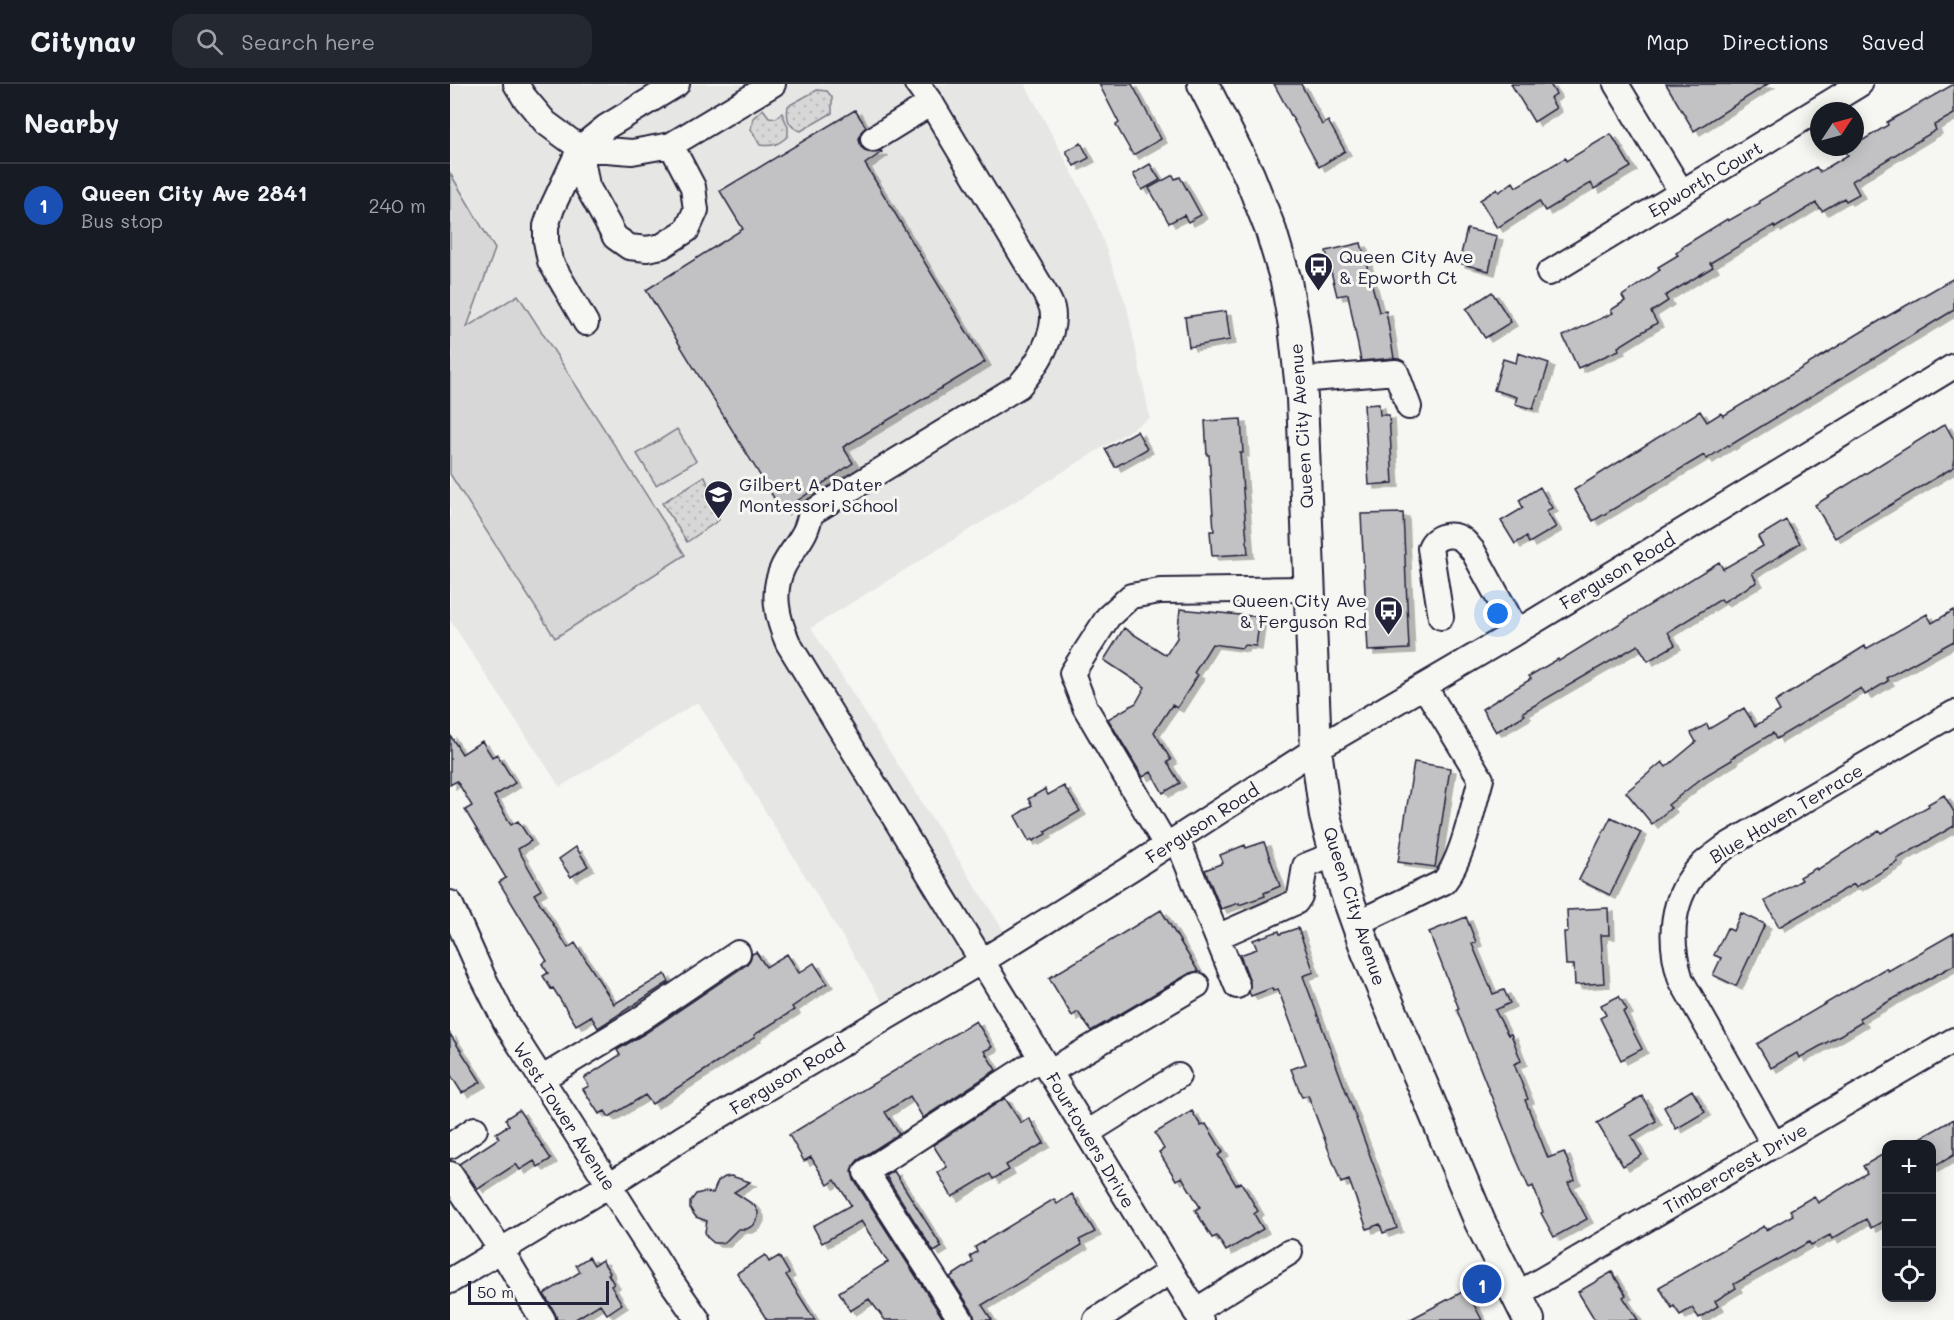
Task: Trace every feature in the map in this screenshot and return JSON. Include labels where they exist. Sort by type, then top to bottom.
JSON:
[{"type":"main road","name":"Queen City Avenue","points":[[1203,84],[1249,175],[1271,231],[1286,281],[1300,380],[1316,749],[1325,816],[1367,952],[1480,1222],[1522,1312]]},
{"type":"street","points":[[516,84],[546,123],[580,148],[632,152],[671,145],[773,84]]},
{"type":"street","points":[[586,324],[550,261],[546,226],[552,208],[580,148],[606,127],[677,84]]},
{"type":"street","name":"Fourtowers Drive","points":[[917,84],[931,103],[1046,295],[1053,310],[1051,330],[1044,352],[1033,371],[1018,386],[811,513],[804,534],[782,568],[777,587],[776,604],[780,626],[788,643],[1198,1316]]},
{"type":"street","points":[[1616,84],[1682,193]]},
{"type":"street","name":"Epworth Court","points":[[1549,273],[1860,84]]},
{"type":"street","points":[[873,139],[931,103]]},
{"type":"street","points":[[580,148],[587,186],[615,237],[629,247],[647,249],[662,246],[687,230],[696,210],[693,187],[671,145]]},
{"type":"street","name":"Ferguson Road","points":[[450,1281],[684,1137],[982,961],[1316,749],[1517,632],[1954,366]]},
{"type":"street","points":[[1300,380],[1396,372],[1409,407]]},
{"type":"street","points":[[1441,617],[1430,548],[1432,543],[1448,535],[1463,540],[1473,551],[1517,632]]},
{"type":"street","points":[[1237,986],[1217,937],[1172,842],[1085,707],[1072,673],[1108,617],[1131,596],[1160,591],[1309,589]]},
{"type":"street","points":[[1357,923],[1444,882],[1451,873],[1458,855],[1481,780],[1424,686]]},
{"type":"street","name":"Blue Haven Terrace","points":[[1774,1145],[1681,980],[1674,959],[1672,937],[1675,915],[1681,897],[1690,880],[1702,865],[1728,845],[1954,713]]},
{"type":"street","points":[[1217,937],[1296,902],[1300,896],[1305,866],[1335,854]]},
{"type":"street","name":"West Tower Avenue","points":[[450,903],[507,1025],[698,1320]]},
{"type":"street","points":[[541,1079],[639,1020],[738,953]]},
{"type":"street","points":[[962,1320],[866,1172],[1045,1065],[1197,985]]},
{"type":"street","name":"Timbercrest Drive","points":[[1522,1312],[1774,1145],[1954,1040]]},
{"type":"street","points":[[1087,1133],[1178,1076]]},
{"type":"street","points":[[450,1146],[475,1129]]},
{"type":"street","points":[[450,1174],[501,1250],[543,1320]]},
{"type":"street","points":[[1198,1316],[1290,1252]]},
{"type":"street","points":[[1096,1320],[1171,1271]]},
{"type":"shaded area","name":"Gilbert A. Dater Montessori School","points":[[450,84],[1025,84],[1092,210],[1127,307],[1150,418],[811,628],[1011,942],[890,1014],[698,702],[560,787],[450,620]]},
{"type":"shaded area","points":[[817,90],[827,91],[832,97],[832,113],[801,131],[793,127],[787,115],[788,106]]},
{"type":"shaded area","points":[[763,109],[769,117],[776,118],[782,113],[788,127],[788,136],[769,146],[760,145],[751,129],[753,118]]},
{"type":"shaded area","points":[[450,173],[495,249],[467,327],[518,295],[685,555],[555,638],[450,474]]},
{"type":"shaded area","points":[[677,429],[696,461],[656,485],[637,454]]},
{"type":"shaded area","points":[[705,476],[719,520],[687,542],[662,503]]},
{"type":"building","points":[[1099,84],[1132,84],[1161,139],[1133,155],[1116,125],[1119,123]]},
{"type":"building","points":[[1274,84],[1301,84],[1322,125],[1328,121],[1345,151],[1319,167]]},
{"type":"building","points":[[1511,84],[1550,84],[1556,94],[1550,98],[1556,108],[1534,122]]},
{"type":"building","points":[[1666,84],[1768,84],[1694,131]]},
{"type":"building","points":[[1954,84],[1954,114],[1934,125],[1936,130],[1852,181],[1859,194],[1846,201],[1844,198],[1822,211],[1816,203],[1710,263],[1713,267],[1665,296],[1668,301],[1651,312],[1657,323],[1618,347],[1619,350],[1578,368],[1563,336],[1613,313],[1611,310],[1625,301],[1622,296],[1660,270],[1658,267],[1678,255],[1676,253],[1682,247],[1727,219],[1728,221],[1760,203],[1759,201],[1816,167],[1820,172],[1846,156],[1864,156],[1864,140],[1888,125],[1887,122]]},
{"type":"building","points":[[855,110],[866,127],[859,139],[861,147],[867,152],[882,152],[865,164],[985,362],[843,447],[853,463],[782,511],[646,290],[743,229],[720,191]]},
{"type":"building","points":[[1611,134],[1631,167],[1594,189],[1591,183],[1545,211],[1539,201],[1497,228],[1480,200],[1497,189],[1499,192],[1513,182],[1516,187]]},
{"type":"building","points":[[1081,143],[1089,158],[1074,166],[1066,151]]},
{"type":"building","points":[[1150,164],[1160,180],[1142,190],[1133,174]]},
{"type":"building","points":[[1173,175],[1175,179],[1180,177],[1201,215],[1188,222],[1184,215],[1169,223],[1149,188]]},
{"type":"building","points":[[1467,229],[1497,236],[1489,271],[1459,263]]},
{"type":"building","points":[[1361,243],[1379,312],[1386,311],[1394,358],[1361,361],[1348,294],[1337,296],[1326,251]]},
{"type":"building","points":[[1954,278],[1954,310],[1707,459],[1704,455],[1593,521],[1574,490],[1700,411],[1707,422],[1721,413],[1723,416]]},
{"type":"building","points":[[1492,292],[1511,322],[1485,338],[1466,309]]},
{"type":"building","points":[[1226,311],[1230,340],[1189,347],[1185,317]]},
{"type":"building","points":[[1518,353],[1549,363],[1533,409],[1515,404],[1517,397],[1494,390],[1503,359],[1516,363]]},
{"type":"building","points":[[1379,404],[1380,415],[1389,415],[1393,483],[1369,485],[1364,405]]},
{"type":"building","points":[[1241,419],[1243,453],[1240,453],[1248,554],[1212,556],[1210,531],[1214,531],[1205,421]]},
{"type":"building","points":[[1945,424],[1954,440],[1954,467],[1835,538],[1815,505]]},
{"type":"building","points":[[1137,431],[1147,449],[1115,467],[1105,449]]},
{"type":"building","points":[[1540,487],[1552,508],[1546,511],[1556,527],[1529,543],[1526,537],[1515,544],[1501,521],[1523,508],[1519,500]]},
{"type":"building","points":[[1403,513],[1409,649],[1368,651],[1361,514]]},
{"type":"building","points":[[1786,520],[1800,543],[1752,573],[1757,582],[1723,602],[1721,599],[1668,632],[1675,645],[1648,661],[1638,645],[1523,712],[1525,715],[1496,732],[1482,709],[1531,679],[1529,676],[1558,659],[1559,661],[1719,562],[1723,569],[1763,546],[1758,537]]},
{"type":"building","points":[[1180,609],[1260,617],[1256,646],[1244,645],[1242,648],[1212,644],[1194,673],[1198,675],[1177,708],[1172,705],[1154,732],[1171,760],[1167,762],[1180,783],[1163,793],[1151,772],[1143,777],[1108,719],[1136,703],[1145,687],[1104,660],[1124,628],[1166,655],[1177,638]]},
{"type":"building","points":[[1954,610],[1954,641],[1886,678],[1888,681],[1865,695],[1861,688],[1776,739],[1773,733],[1731,758],[1732,760],[1703,777],[1668,805],[1671,808],[1652,824],[1626,792],[1662,762],[1666,767],[1696,742],[1691,733],[1707,724],[1709,729],[1744,708],[1755,726],[1780,711],[1775,702],[1865,646],[1866,649],[1927,614],[1932,623]]},
{"type":"building","points":[[450,735],[462,754],[482,741],[492,757],[497,754],[515,783],[494,796],[511,825],[518,821],[531,841],[518,849],[541,890],[534,894],[568,948],[575,943],[614,1004],[665,974],[669,982],[598,1028],[591,1016],[576,1025],[543,976],[548,973],[542,964],[547,961],[499,882],[506,878],[465,810],[472,806],[457,781],[450,785]]},
{"type":"building","points":[[1414,762],[1450,768],[1435,867],[1398,862]]},
{"type":"building","points":[[1064,786],[1080,811],[1045,832],[1046,834],[1029,841],[1015,816],[1032,805],[1028,799],[1045,789],[1048,795]]},
{"type":"building","points":[[1944,795],[1954,812],[1954,826],[1897,859],[1898,862],[1856,887],[1854,884],[1779,927],[1765,901],[1802,880],[1800,877],[1816,868],[1817,870],[1879,830],[1881,833]]},
{"type":"building","points":[[1611,817],[1641,832],[1610,895],[1579,880]]},
{"type":"building","points":[[1264,842],[1280,886],[1264,893],[1265,896],[1221,909],[1205,870],[1223,863],[1220,855],[1245,845],[1246,848]]},
{"type":"building","points":[[576,847],[588,866],[571,877],[559,859]]},
{"type":"building","points":[[1608,908],[1609,935],[1601,935],[1604,983],[1575,985],[1574,965],[1566,965],[1564,932],[1568,932],[1567,910]]},
{"type":"building","points":[[1161,910],[1198,971],[1190,973],[1091,1031],[1078,1012],[1072,1016],[1049,978]]},
{"type":"building","points":[[1741,913],[1765,924],[1736,986],[1713,975],[1721,958],[1714,955],[1727,928],[1733,931]]},
{"type":"building","points":[[1466,917],[1476,942],[1472,944],[1493,994],[1504,990],[1510,1003],[1495,1010],[1508,1035],[1511,1034],[1521,1061],[1514,1064],[1528,1099],[1525,1100],[1548,1158],[1564,1152],[1575,1180],[1568,1183],[1587,1219],[1554,1237],[1541,1213],[1543,1212],[1533,1186],[1529,1188],[1515,1156],[1457,1010],[1459,1009],[1429,932]]},
{"type":"building","points":[[1298,928],[1314,972],[1303,976],[1397,1228],[1383,1233],[1380,1224],[1367,1229],[1349,1180],[1341,1183],[1308,1095],[1302,1097],[1291,1069],[1306,1064],[1278,989],[1273,991],[1272,988],[1251,996],[1249,992],[1250,981],[1240,955],[1257,949],[1253,940],[1279,931],[1280,934]]},
{"type":"building","points":[[1954,933],[1954,965],[1859,1018],[1862,1022],[1842,1034],[1799,1058],[1797,1053],[1771,1068],[1757,1044],[1886,968],[1888,971]]},
{"type":"building","points":[[756,952],[766,967],[787,954],[799,973],[814,963],[827,983],[792,1007],[794,1010],[754,1035],[755,1037],[652,1104],[645,1095],[609,1117],[605,1111],[599,1114],[583,1089],[589,1086],[584,1078],[620,1055],[617,1050],[746,965],[752,954]]},
{"type":"building","points":[[1619,996],[1627,1010],[1623,1012],[1642,1049],[1621,1060],[1600,1018],[1606,1015],[1601,1005]]},
{"type":"building","points":[[976,1021],[992,1047],[984,1051],[996,1070],[923,1118],[910,1096],[885,1112],[899,1134],[858,1160],[852,1172],[854,1180],[944,1320],[885,1320],[869,1299],[850,1311],[839,1292],[888,1262],[861,1221],[822,1243],[813,1226],[851,1205],[835,1180],[828,1185],[811,1157],[804,1161],[789,1135]]},
{"type":"building","points":[[450,1034],[481,1082],[462,1093],[450,1074]]},
{"type":"building","points":[[1692,1090],[1705,1112],[1676,1129],[1664,1107]]},
{"type":"building","points":[[1642,1096],[1656,1121],[1631,1136],[1642,1155],[1623,1166],[1597,1123]]},
{"type":"building","points":[[1005,1098],[1021,1123],[1029,1118],[1044,1143],[1006,1165],[1009,1170],[993,1179],[990,1174],[952,1197],[938,1173],[947,1167],[933,1145]]},
{"type":"building","points":[[519,1110],[551,1159],[538,1167],[534,1161],[520,1170],[516,1164],[478,1189],[459,1164],[499,1138],[496,1133],[509,1125],[505,1119]]},
{"type":"building","points":[[1192,1111],[1201,1126],[1206,1124],[1223,1152],[1218,1155],[1236,1185],[1241,1182],[1258,1211],[1254,1214],[1263,1229],[1226,1251],[1217,1236],[1212,1238],[1195,1210],[1200,1207],[1182,1177],[1176,1180],[1159,1152],[1164,1149],[1155,1133]]},
{"type":"building","points":[[1954,1119],[1954,1155],[1936,1166],[1936,1140],[1917,1140]]},
{"type":"building","points":[[1882,1155],[1882,1222],[1871,1228],[1866,1219],[1832,1239],[1830,1235],[1811,1245],[1809,1242],[1734,1284],[1736,1288],[1715,1301],[1718,1306],[1699,1318],[1692,1308],[1680,1315],[1674,1306],[1672,1308],[1659,1287],[1764,1226],[1766,1230],[1793,1215],[1790,1210],[1814,1196],[1818,1203],[1867,1173],[1863,1166]]},
{"type":"building","points":[[894,1171],[942,1247],[934,1252],[886,1176]]},
{"type":"building","points":[[731,1176],[750,1182],[734,1192],[754,1205],[758,1217],[754,1225],[747,1229],[738,1229],[724,1243],[714,1243],[705,1232],[707,1221],[696,1217],[690,1208],[690,1202],[696,1194],[713,1193],[718,1181]]},
{"type":"building","points":[[1072,1194],[1095,1232],[1079,1240],[1082,1245],[982,1305],[992,1320],[975,1320],[973,1312],[950,1277],[973,1262],[970,1256],[977,1252],[975,1247],[1054,1199],[1057,1204]]},
{"type":"building","points":[[765,1255],[769,1262],[779,1256],[789,1273],[786,1275],[815,1320],[767,1320],[737,1273]]},
{"type":"building","points":[[589,1257],[594,1265],[602,1260],[614,1284],[611,1286],[622,1304],[607,1314],[600,1304],[574,1320],[557,1320],[544,1294],[580,1272],[576,1265]]},
{"type":"building","points":[[1612,1272],[1626,1295],[1623,1297],[1638,1320],[1595,1320],[1578,1292]]},
{"type":"building","points":[[1466,1290],[1482,1320],[1409,1320]]},
{"type":"place","name":"Queen City Ave & Epworth Ct","points":[[1318,292]]},
{"type":"place","name":"Gilbert A. Dater Montessori School","points":[[718,520]]},
{"type":"place","name":"Queen City Ave & Ferguson Rd","points":[[1388,636]]},
{"type":"place","name":"Queen City Ave 2841","points":[[1482,1284]]}]
